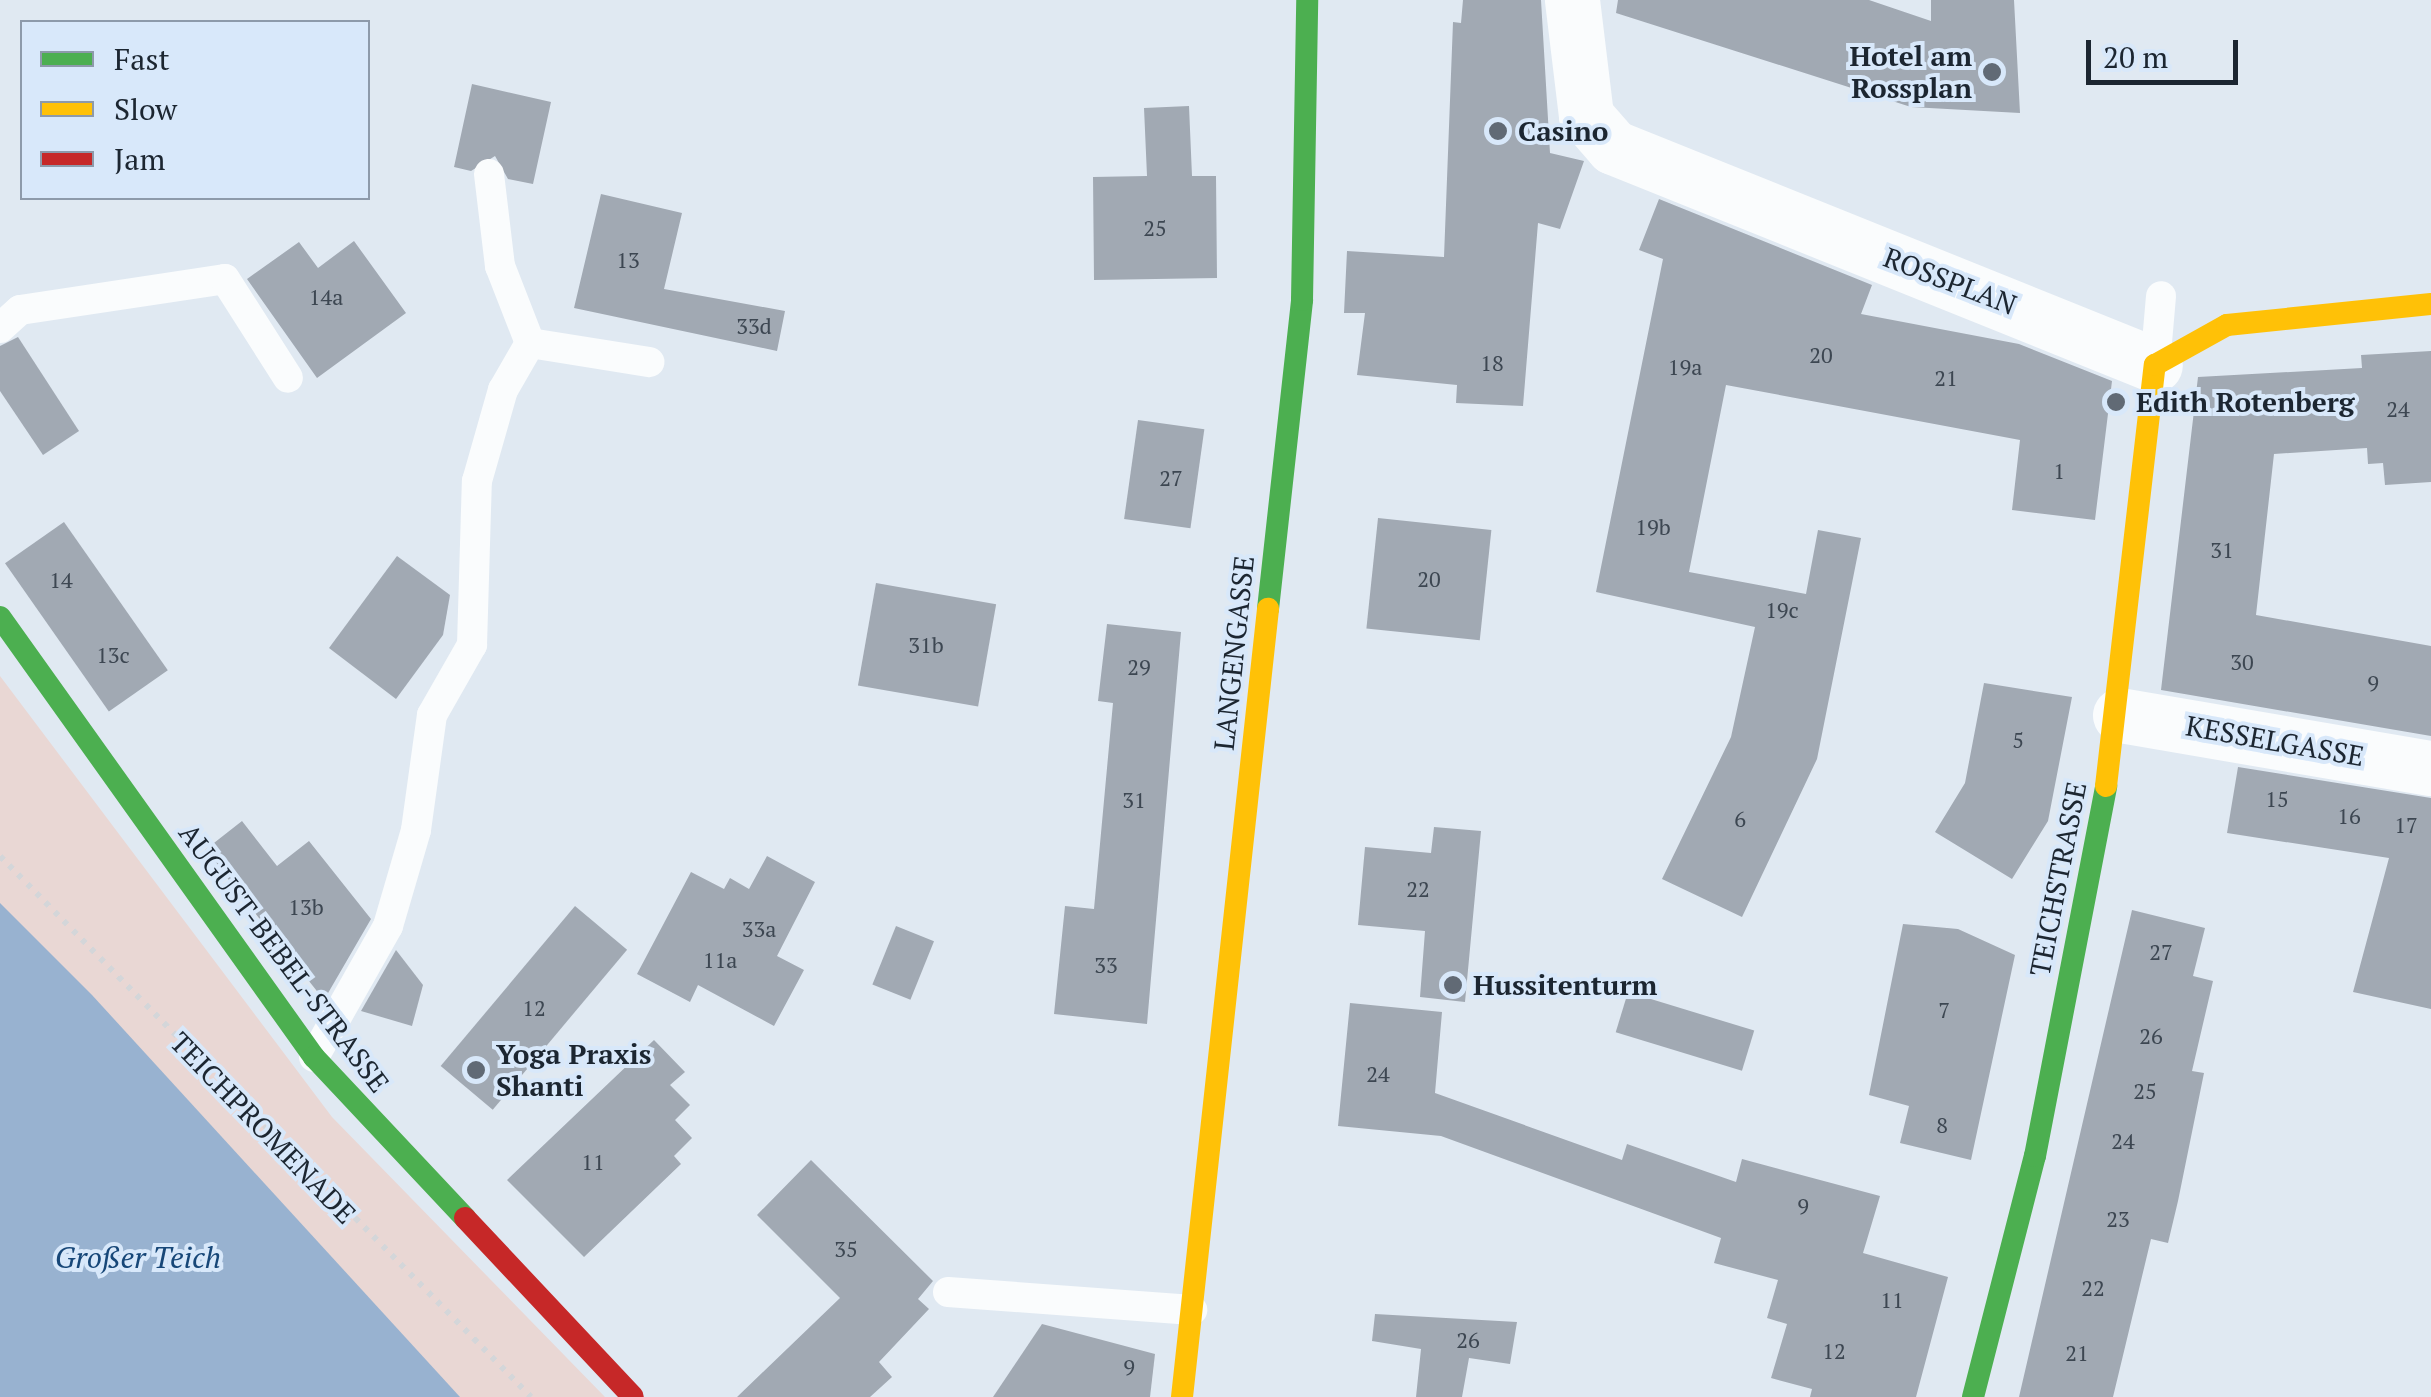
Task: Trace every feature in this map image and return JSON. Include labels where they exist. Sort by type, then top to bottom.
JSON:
[{"type":"street","name":"LANGENGASSE","points":[[1182,1397],[1302,300],[1307,0]]},
{"type":"street","name":"ROSSPLAN","points":[[1572,5],[1586,116],[1613,147],[2156,365]]},
{"type":"street","points":[[2156,365],[2227,325],[2431,304]]},
{"type":"street","name":"TEICHSTRASSE","points":[[1973,1397],[2035,1156],[2120,715],[2156,365]]},
{"type":"street","name":"AUGUST-BEBEL-STRASSE","points":[[0,617],[314,1057],[633,1397]]},
{"type":"street","name":"KESSELGASSE","points":[[2120,715],[2431,768]]},
{"type":"lane","points":[[489,174],[500,266],[530,343]]},
{"type":"lane","points":[[0,328],[20,310],[225,279],[288,378]]},
{"type":"lane","points":[[2156,365],[2161,296]]},
{"type":"lane","points":[[530,343],[649,362]]},
{"type":"lane","points":[[314,1057],[388,926],[432,715],[472,645],[477,481],[504,390],[530,343]]},
{"type":"lane","points":[[948,1292],[1192,1310]]},
{"type":"path","name":"TEICHPROMENADE","points":[[0,856],[531,1397]]},
{"type":"shaded area","points":[[0,676],[332,1117],[605,1397],[0,1397]]},
{"type":"water","name":"Großer Teich","points":[[0,903],[92,995],[460,1397],[0,1397]]},
{"type":"building","points":[[1463,0],[1541,0],[1550,153],[1584,161],[1560,229],[1538,223],[1523,406],[1456,403],[1457,385],[1357,375],[1365,313],[1344,313],[1347,251],[1444,257],[1453,22],[1461,23]]},
{"type":"building","points":[[1618,0],[1869,0],[1931,21],[1931,0],[2014,0],[2020,113],[1911,107],[1616,13]]},
{"type":"building","points":[[472,84],[551,102],[533,184],[508,179],[495,156],[471,171],[454,167]]},
{"type":"building","points":[[1189,106],[1192,176],[1216,176],[1217,278],[1094,280],[1093,177],[1147,176],[1144,108]]},
{"type":"building","points":[[601,194],[682,213],[664,289],[785,311],[777,351],[574,308]]},
{"type":"building","points":[[1659,199],[1872,285],[1861,314],[2019,344],[2112,381],[2095,520],[2012,510],[2020,440],[1726,385],[1689,572],[1806,594],[1818,530],[1861,538],[1817,759],[1742,917],[1662,879],[1731,737],[1755,627],[1596,592],[1663,259],[1639,250]]},
{"type":"building","points":[[354,241],[406,313],[317,378],[247,279],[299,242],[318,268]]},
{"type":"building","points":[[18,337],[79,431],[43,455],[0,391],[0,346]]},
{"type":"building","points":[[2431,351],[2431,482],[2385,485],[2383,463],[2368,464],[2367,448],[2274,454],[2256,615],[2431,646],[2431,736],[2161,690],[2198,377],[2362,368],[2361,355]]},
{"type":"building","points":[[1138,420],[1204,429],[1190,528],[1124,519]]},
{"type":"building","points":[[1378,518],[1491,530],[1480,640],[1366,628]]},
{"type":"building","points":[[64,522],[168,670],[109,712],[5,563]]},
{"type":"building","points":[[397,556],[450,595],[443,635],[396,699],[329,648]]},
{"type":"building","points":[[876,583],[996,604],[978,707],[858,685]]},
{"type":"building","points":[[1107,624],[1181,632],[1147,1024],[1054,1014],[1065,906],[1094,909],[1113,703],[1098,701]]},
{"type":"building","points":[[1984,683],[2072,697],[2048,821],[2012,879],[1935,832],[1965,783]]},
{"type":"building","points":[[2238,767],[2431,798],[2431,1009],[2353,992],[2389,858],[2227,833]]},
{"type":"building","points":[[242,821],[277,866],[309,841],[371,919],[324,1000],[205,850]]},
{"type":"building","points":[[1434,827],[1481,831],[1465,1002],[1420,997],[1425,931],[1358,925],[1365,847],[1431,853]]},
{"type":"building","points":[[767,856],[815,882],[777,956],[804,970],[774,1026],[698,985],[690,1002],[637,974],[691,872],[724,889],[730,878],[749,889]]},
{"type":"building","points":[[575,906],[627,950],[493,1110],[441,1066]]},
{"type":"building","points":[[2132,910],[2205,928],[2193,976],[2213,981],[2192,1071],[2204,1073],[2178,1201],[2168,1243],[2151,1239],[2113,1397],[2019,1397]]},
{"type":"building","points":[[1903,924],[1958,929],[2015,955],[1971,1160],[1900,1143],[1909,1106],[1869,1095]]},
{"type":"building","points":[[896,926],[934,941],[910,1000],[872,984]]},
{"type":"building","points":[[396,950],[423,985],[412,1026],[361,1011]]},
{"type":"building","points":[[1628,992],[1754,1031],[1742,1071],[1616,1032]]},
{"type":"building","points":[[1350,1003],[1442,1012],[1435,1093],[1622,1160],[1627,1144],[1736,1182],[1742,1159],[1880,1196],[1863,1253],[1948,1277],[1916,1397],[1810,1397],[1812,1389],[1771,1378],[1787,1324],[1767,1318],[1778,1280],[1714,1263],[1721,1238],[1441,1136],[1338,1126]]},
{"type":"building","points":[[654,1040],[685,1072],[670,1085],[690,1105],[675,1120],[692,1138],[674,1156],[681,1164],[584,1257],[507,1180]]},
{"type":"building","points":[[811,1160],[933,1281],[918,1299],[929,1309],[879,1362],[892,1377],[870,1397],[737,1397],[840,1298],[757,1215]]},
{"type":"building","points":[[1375,1314],[1517,1322],[1510,1364],[1469,1358],[1462,1397],[1416,1397],[1421,1349],[1372,1341]]},
{"type":"building","points":[[1042,1324],[1155,1354],[1150,1397],[993,1397]]},
{"type":"traffic: fast","points":[[1268,609],[1302,300],[1307,0]]},
{"type":"traffic: fast","points":[[0,617],[314,1057],[465,1218]]},
{"type":"traffic: fast","points":[[1973,1397],[2035,1156],[2106,786]]},
{"type":"traffic: slow","points":[[2106,786],[2155,365],[2227,325],[2431,304]]},
{"type":"traffic: slow","points":[[1182,1397],[1268,609]]},
{"type":"traffic: jam","points":[[465,1218],[633,1397]]},
{"type":"place","name":"Hotel am Rossplan","points":[[1992,72]]},
{"type":"place","name":"Casino","points":[[1498,131]]},
{"type":"place","name":"Edith Rotenberg","points":[[2116,402]]},
{"type":"place","name":"Hussitenturm","points":[[1453,985]]},
{"type":"place","name":"Yoga Praxis Shanti","points":[[476,1070]]}]
